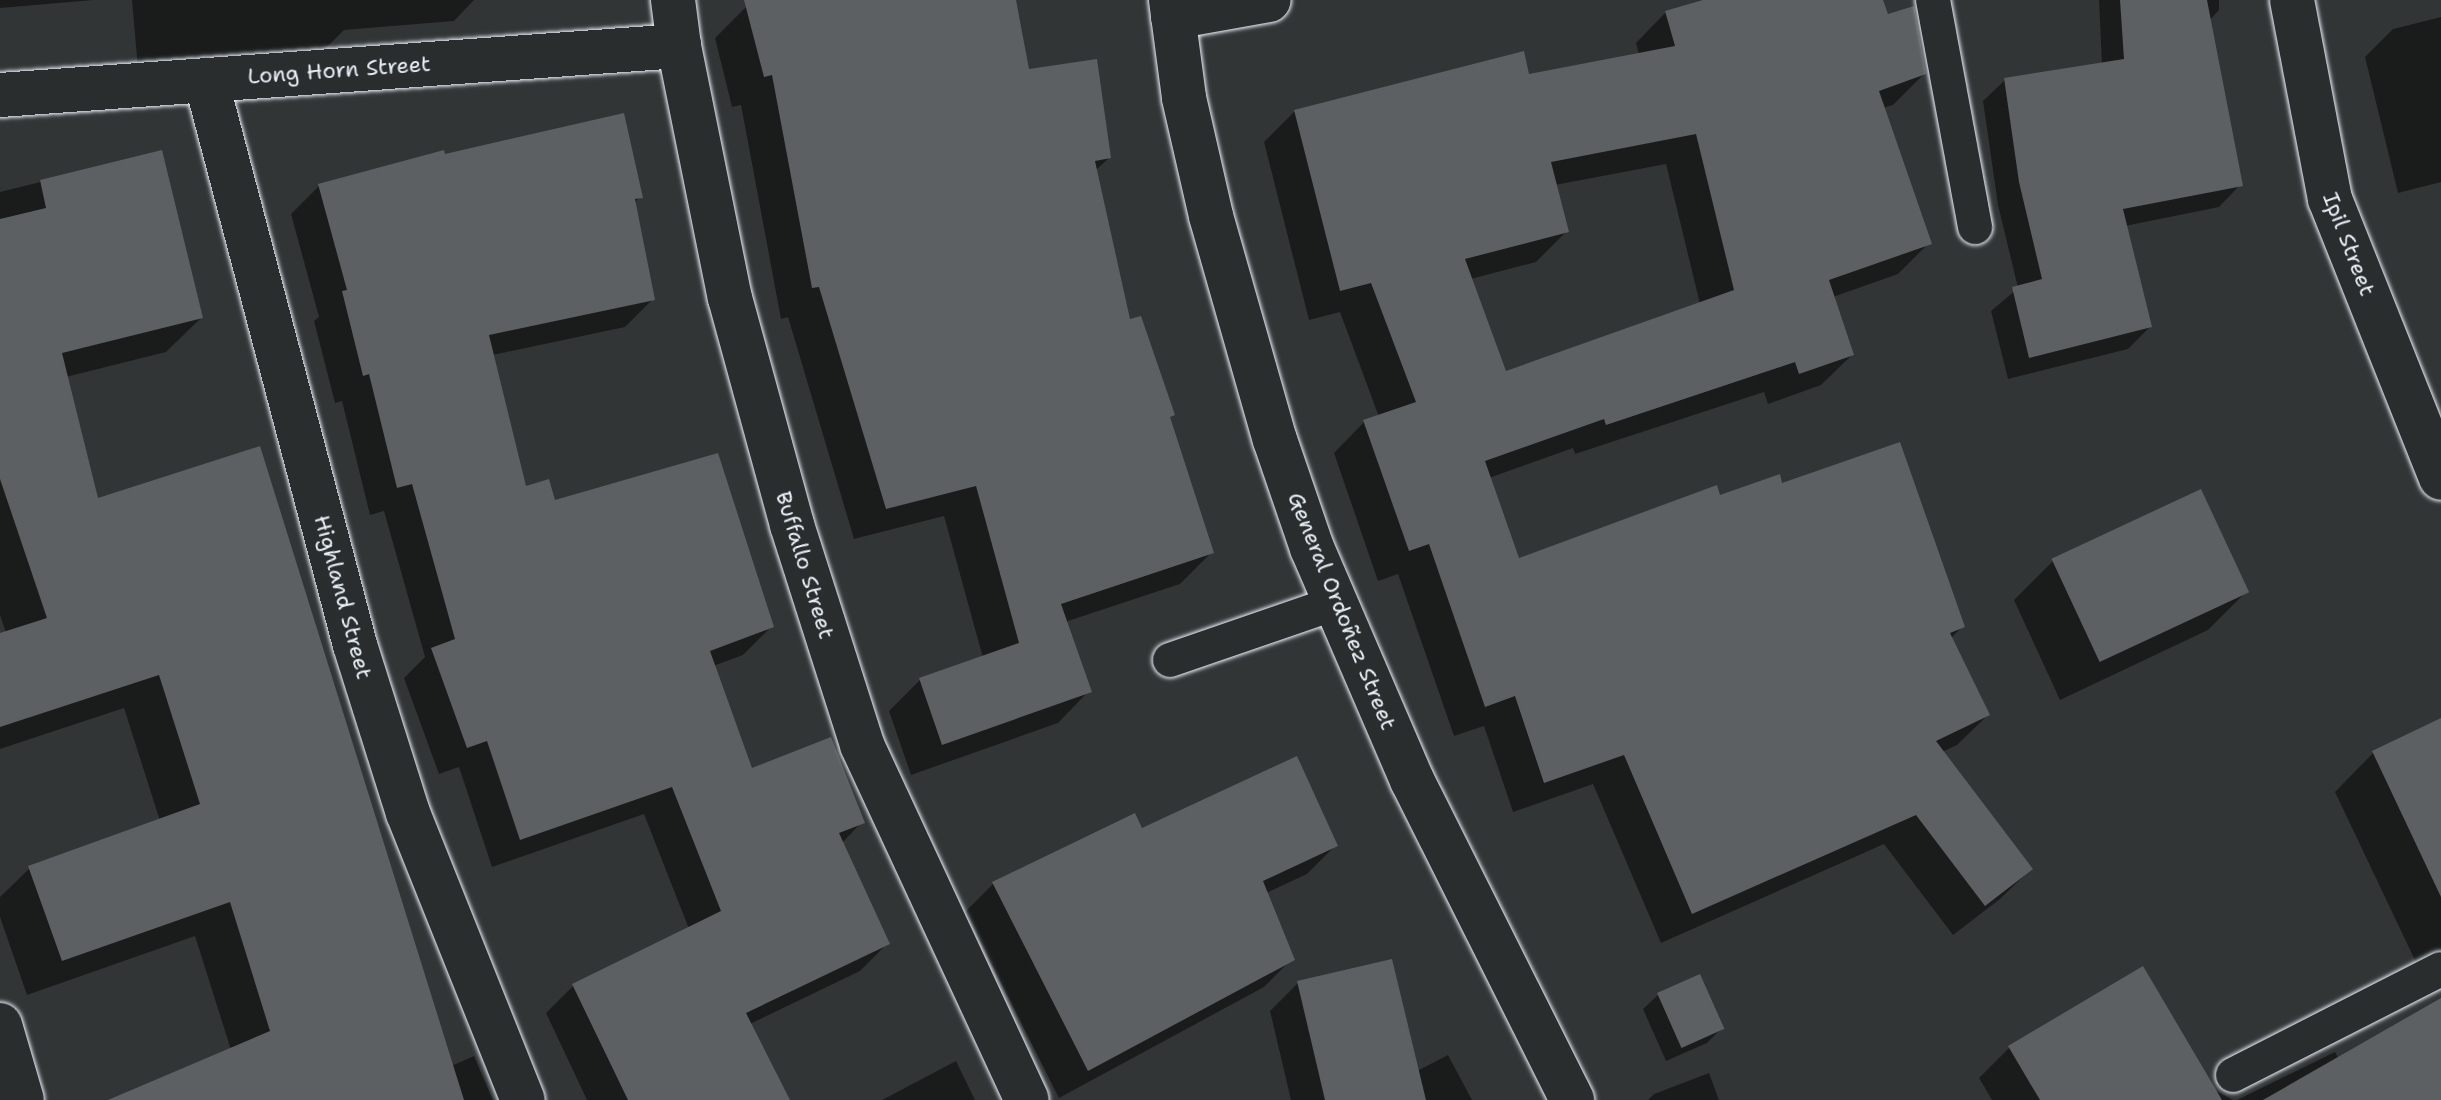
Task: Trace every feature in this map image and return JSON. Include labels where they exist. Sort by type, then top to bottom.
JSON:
[{"type":"street","name":"Buffallo Street","points":[[673,0],[679,46],[730,298],[792,525],[862,745],[1027,1100]]},
{"type":"street","points":[[1172,8],[1269,0]]},
{"type":"street","name":"Ipil Street","points":[[2292,0],[2330,199],[2441,478]]},
{"type":"street","name":"General Ordoñez Street","points":[[1172,8],[1184,98],[1242,329],[1312,548],[1412,780],[1572,1100]]},
{"type":"street","name":"Long Horn Street","points":[[0,95],[679,46]]},
{"type":"street","name":"Highland Street","points":[[206,80],[355,645],[408,813],[523,1100]]},
{"type":"street","points":[[0,1025],[22,1100]]},
{"type":"lane","points":[[1933,0],[1975,227]]},
{"type":"lane","points":[[1170,660],[1336,603]]},
{"type":"lane","points":[[2233,1075],[2441,969]]},
{"type":"building","points":[[744,0],[1016,0],[1029,69],[1097,59],[1111,158],[1095,161],[1130,319],[1141,316],[1175,415],[1170,417],[1214,553],[1061,604],[1092,692],[942,745],[919,678],[1019,643],[976,486],[886,509],[819,287],[812,288],[772,75],[764,77]]},
{"type":"building","points":[[1703,0],[1883,0],[1888,14],[1914,6],[1926,74],[1879,91],[1932,244],[1829,280],[1854,355],[1799,374],[1795,362],[1606,425],[1604,419],[1485,461],[1519,558],[1717,485],[1720,495],[1780,474],[1782,483],[1900,442],[1965,627],[1950,633],[1990,715],[1936,741],[2033,869],[1985,906],[1916,815],[1692,914],[1624,755],[1544,783],[1515,696],[1485,707],[1429,544],[1409,551],[1363,420],[1416,402],[1371,283],[1340,291],[1294,110],[1524,51],[1529,74],[1675,46],[1665,11]],"holes":[[[1696,134],[1734,290],[1506,371],[1465,259],[1569,232],[1551,162]]]},
{"type":"building","points":[[2120,0],[2207,0],[2243,186],[2123,209],[2152,327],[2029,358],[2012,287],[2042,279],[2019,182],[2004,78],[2124,59]]},
{"type":"building","points":[[624,113],[643,198],[635,199],[655,300],[489,335],[526,486],[549,479],[555,500],[718,453],[774,627],[710,651],[752,768],[831,737],[865,823],[839,833],[890,944],[746,1013],[790,1100],[628,1100],[572,984],[721,911],[672,787],[520,840],[487,741],[467,748],[431,648],[455,639],[412,484],[397,488],[369,374],[363,376],[342,291],[347,290],[318,184],[444,150],[445,154]]},
{"type":"building","points":[[162,150],[203,318],[62,353],[98,498],[260,446],[464,1100],[108,1100],[270,1031],[230,902],[62,961],[28,866],[200,804],[159,675],[0,727],[0,633],[47,618],[0,479],[0,219],[46,208],[40,180]]},
{"type":"building","points":[[2201,489],[2249,592],[2100,662],[2051,559]]},
{"type":"building","points":[[2441,718],[2441,897],[2372,751]]},
{"type":"building","points":[[1297,756],[1338,846],[1263,881],[1295,960],[1088,1071],[992,882],[1135,813],[1142,828]]},
{"type":"building","points":[[1392,959],[1426,1100],[1325,1100],[1297,981]]},
{"type":"building","points":[[2143,966],[2222,1100],[2040,1100],[2008,1046]]},
{"type":"building","points":[[1700,974],[1724,1029],[1681,1048],[1657,993]]},
{"type":"building","points":[[2441,998],[2441,1100],[2263,1100]]}]
